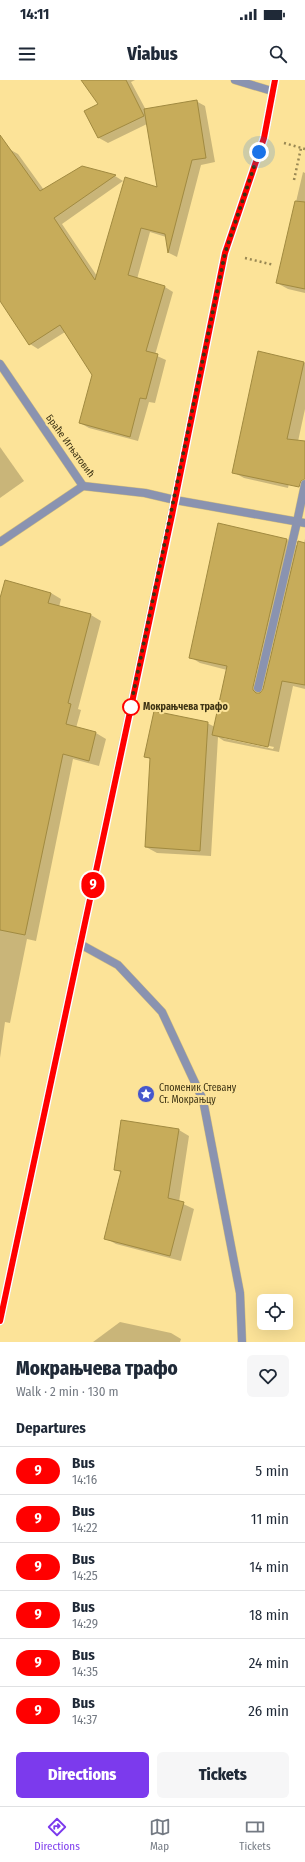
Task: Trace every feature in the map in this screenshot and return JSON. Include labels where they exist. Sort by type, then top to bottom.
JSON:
[{"type":"street","points":[[235,80],[272,91]]},
{"type":"street","points":[[0,1321],[175,500],[225,253],[264,138],[275,80]]},
{"type":"street","name":"Браће Игњатовић","points":[[0,364],[84,486],[145,494],[301,522]]},
{"type":"street","points":[[258,688],[301,522],[305,484]]},
{"type":"street","points":[[0,542],[84,486]]},
{"type":"street","points":[[80,944],[118,964],[162,1012],[203,1100],[240,1293],[242,1342]]},
{"type":"path","points":[[294,180],[301,148],[305,148]]},
{"type":"path","points":[[225,253],[274,265]]},
{"type":"building","points":[[81,80],[126,80],[144,116],[98,138],[84,111],[98,104]]},
{"type":"building","points":[[197,100],[206,158],[192,160],[168,253],[165,234],[141,228],[128,275],[165,286],[146,351],[158,354],[146,399],[140,398],[130,437],[79,423],[92,375],[60,325],[29,345],[0,301],[0,135],[40,191],[82,166],[116,175],[54,218],[95,280],[125,177],[157,187],[144,109]]},
{"type":"building","points":[[295,201],[305,202],[305,289],[276,283]]},
{"type":"building","points":[[258,351],[304,362],[287,439],[305,441],[305,479],[301,481],[299,487],[232,473]]},
{"type":"building","points":[[218,523],[287,539],[253,687],[253,690],[256,693],[260,693],[263,689],[298,541],[305,543],[305,685],[282,681],[268,747],[212,735],[227,666],[189,658]]},
{"type":"building","points":[[5,580],[51,593],[48,603],[91,614],[68,703],[71,704],[66,724],[96,732],[89,761],[63,754],[25,935],[0,930],[0,598]]},
{"type":"building","points":[[154,711],[208,722],[200,851],[145,847],[150,758],[144,757]]},
{"type":"building","points":[[121,1120],[179,1129],[168,1198],[184,1202],[170,1256],[104,1239],[121,1171],[114,1170]]},
{"type":"bus line","name":"9","points":[[0,1321],[172,515],[225,253],[264,138],[275,80]]},
{"type":"place","name":"Мокрањчева трафо","points":[[131,707]]},
{"type":"place","name":"Споменик Стевану Ст. Мокрањцу","points":[[146,1094]]},
{"type":"route","points":[[131,707],[129,714],[175,500],[225,253],[259,152]]}]
